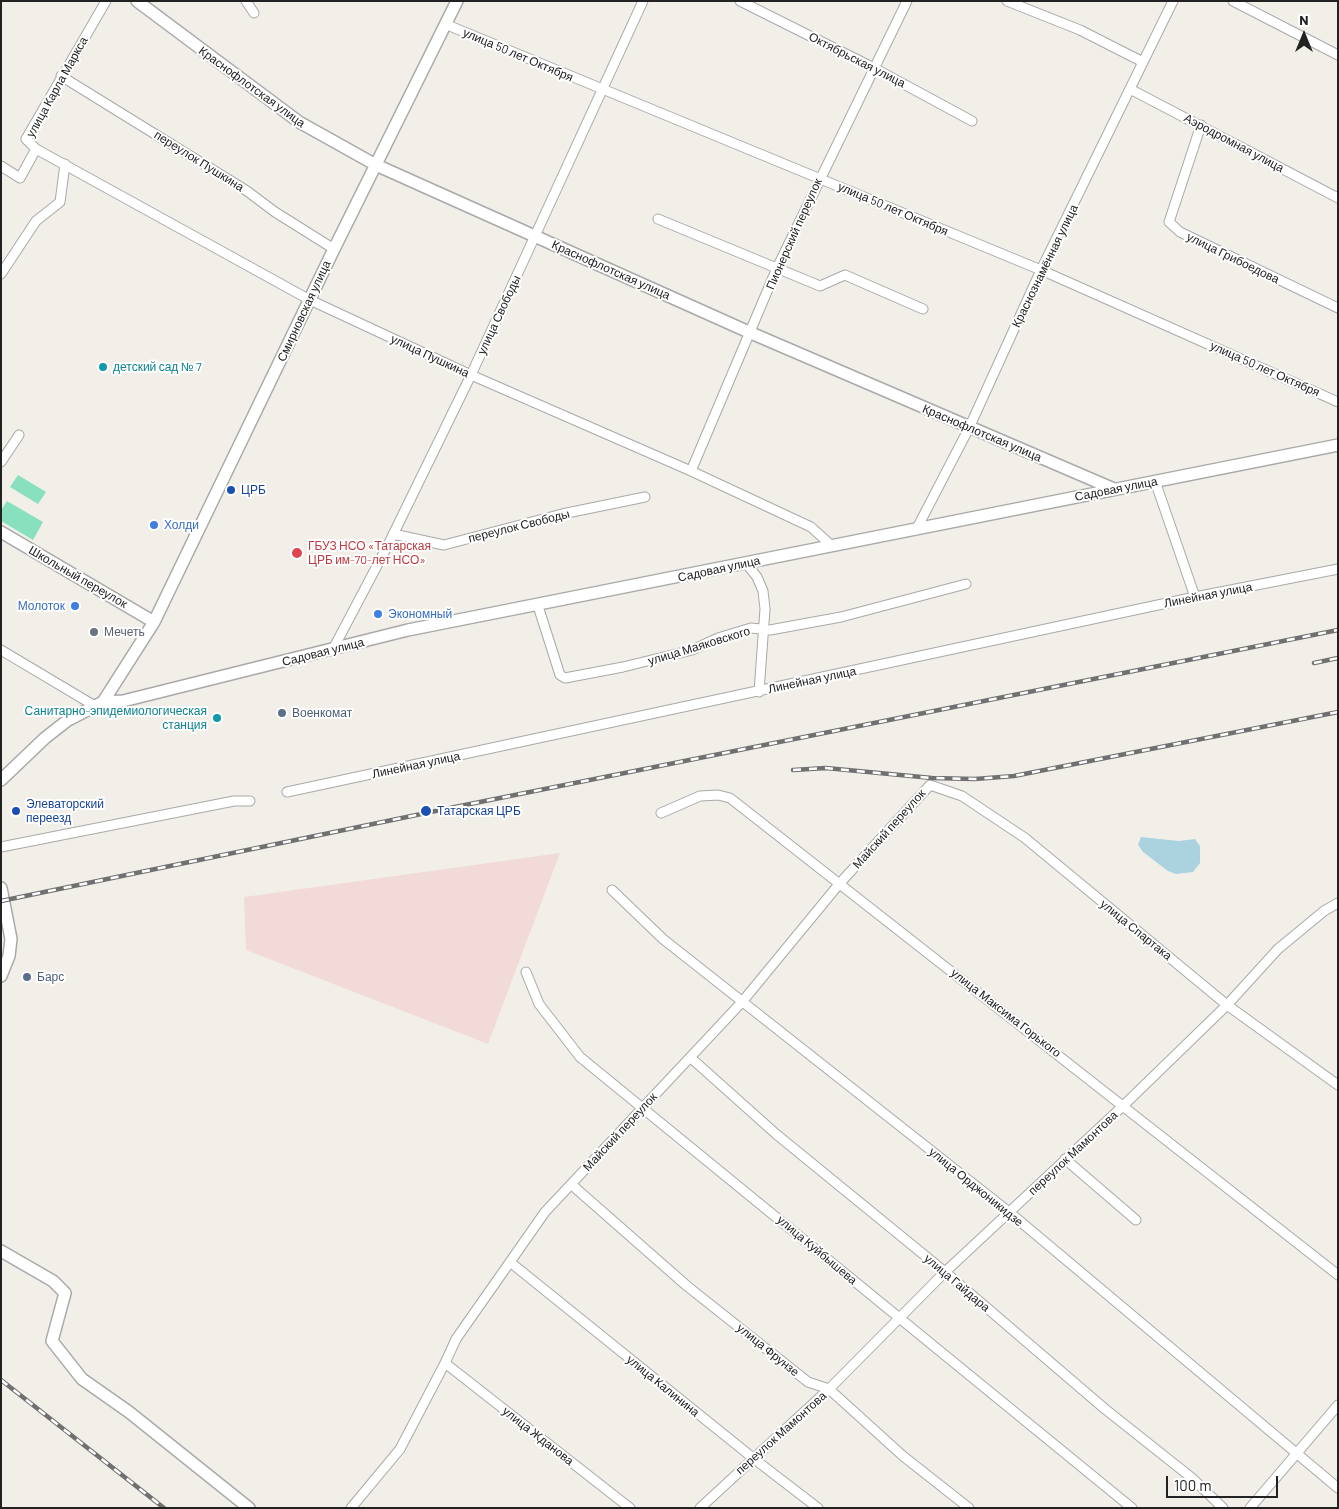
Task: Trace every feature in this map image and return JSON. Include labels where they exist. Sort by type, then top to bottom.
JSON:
[{"type":"street","name":"улица Карла Маркса","points":[[1,166],[20,178],[36,149],[26,140],[61,76],[106,1]]},
{"type":"street","name":"Краснофлотская улица","points":[[137,1],[299,122],[376,165],[751,333],[1114,489]]},
{"type":"street","points":[[246,1],[254,13]]},
{"type":"street","name":"Смирновская улица","points":[[99,704],[154,622],[334,249],[457,1]]},
{"type":"street","name":"улица Свободы","points":[[332,650],[393,534],[471,375],[643,1]]},
{"type":"street","name":"Октябрьская улица","points":[[740,1],[874,68],[972,121]]},
{"type":"street","name":"Пионерский переулок","points":[[691,471],[777,268],[819,178],[907,1]]},
{"type":"street","points":[[1007,1],[1080,30],[1143,62]]},
{"type":"street","name":"Краснознамённая улица","points":[[916,530],[969,428],[1041,270],[1173,1]]},
{"type":"street","points":[[1233,1],[1338,56]]},
{"type":"street","name":"улица 50 лет Октября","points":[[445,24],[1041,270],[1338,402]]},
{"type":"street","name":"переулок Пушкина","points":[[61,76],[247,191],[275,212],[334,249]]},
{"type":"street","name":"Аэродромная улица","points":[[1130,89],[1338,198]]},
{"type":"street","name":"улица Грибоедова","points":[[1201,125],[1169,222],[1180,232],[1338,308]]},
{"type":"street","name":"улица Пушкина","points":[[36,149],[310,300],[471,375],[691,471],[811,528],[832,546]]},
{"type":"street","points":[[1,274],[36,221],[60,202],[65,164]]},
{"type":"street","points":[[658,219],[820,286],[846,275],[923,309]]},
{"type":"street","points":[[1,462],[19,435]]},
{"type":"street","name":"Садовая улица","points":[[99,704],[123,701],[408,630],[538,606],[1338,445]]},
{"type":"street","points":[[1155,481],[1195,597]]},
{"type":"street","name":"переулок Свободы","points":[[393,534],[444,545],[562,514],[645,497]]},
{"type":"street","name":"Школьный переулок","points":[[1,532],[154,622]]},
{"type":"street","points":[[746,563],[757,577],[762,591],[764,630],[759,692]]},
{"type":"street","name":"Линейная улица","points":[[287,792],[1195,597],[1338,569]]},
{"type":"street","name":"улица Маяковского","points":[[538,606],[560,675],[565,678],[623,667],[692,650],[718,638],[751,628],[764,630],[841,618],[966,584]]},
{"type":"street","points":[[1,650],[99,704]]},
{"type":"street","points":[[1,780],[44,738],[68,720],[99,704]]},
{"type":"street","name":"Майский переулок","points":[[351,1508],[400,1449],[456,1339],[545,1212],[742,1002],[840,883],[930,785]]},
{"type":"street","name":"улица Спартака","points":[[930,785],[962,796],[1025,838],[1227,1005],[1338,1085]]},
{"type":"street","name":"улица Максима Горького","points":[[661,813],[700,796],[718,795],[730,798],[1124,1105],[1338,1275]]},
{"type":"street","points":[[1,847],[234,801],[250,801]]},
{"type":"street","name":"улица Орджоникидзе","points":[[612,890],[663,939],[1009,1212],[1338,1488]]},
{"type":"street","points":[[1,976],[7,961],[11,939],[2,891]]},
{"type":"street","name":"переулок Мамонтова","points":[[700,1508],[829,1389],[945,1272],[1124,1105],[1227,1005],[1278,949],[1324,911],[1338,903]]},
{"type":"street","name":"улица Куйбышева","points":[[526,972],[539,1004],[580,1057],[643,1106],[1132,1508]]},
{"type":"street","name":"улица Гайдара","points":[[691,1058],[776,1134],[945,1272],[1105,1409],[1192,1478],[1223,1508]]},
{"type":"street","points":[[1065,1159],[1136,1220]]},
{"type":"street","name":"улица Фрунзе","points":[[572,1185],[687,1286],[808,1382],[829,1389],[903,1456],[968,1508]]},
{"type":"street","points":[[1,1251],[53,1281],[65,1293],[52,1341],[82,1379],[129,1412],[249,1508]]},
{"type":"street","name":"улица Калинина","points":[[510,1262],[752,1458],[818,1508]]},
{"type":"street","name":"улица Жданова","points":[[445,1363],[630,1508]]},
{"type":"street","points":[[1250,1508],[1338,1405]]},
{"type":"shaded area","points":[[560,853],[488,1044],[246,950],[244,897]]},
{"type":"green space","points":[[18,475],[46,492],[38,504],[10,487]]},
{"type":"green space","points":[[7,501],[43,522],[33,540],[1,521],[1,510]]},
{"type":"water","points":[[1141,837],[1179,841],[1195,839],[1200,846],[1200,863],[1193,872],[1176,874],[1168,871],[1143,852],[1138,845]]},
{"type":"railway","points":[[1,901],[455,807],[1338,630]]},
{"type":"railway","points":[[1314,663],[1338,658]]},
{"type":"railway","points":[[793,770],[826,768],[932,778],[975,779],[1014,776],[1338,712]]},
{"type":"railway","points":[[1,1380],[164,1508]]},
{"type":"place","name":"детский сад № 7","points":[[103,367]]},
{"type":"place","name":"ЦРБ","points":[[231,490]]},
{"type":"place","name":"Холди","points":[[154,525]]},
{"type":"place","name":"ГБУЗ НСО «Татарская ЦРБ им-70-лет НСО»","points":[[297,553]]},
{"type":"place","name":"Молоток","points":[[75,606]]},
{"type":"place","name":"Экономный","points":[[378,614]]},
{"type":"place","name":"Мечеть","points":[[94,632]]},
{"type":"place","name":"Военкомат","points":[[282,713]]},
{"type":"place","name":"Санитарно-эпидемиологическая станция","points":[[217,718]]},
{"type":"place","name":"Элеваторский переезд","points":[[16,811]]},
{"type":"place","name":"Татарская ЦРБ","points":[[426,811]]},
{"type":"place","name":"Барс","points":[[27,977]]}]
